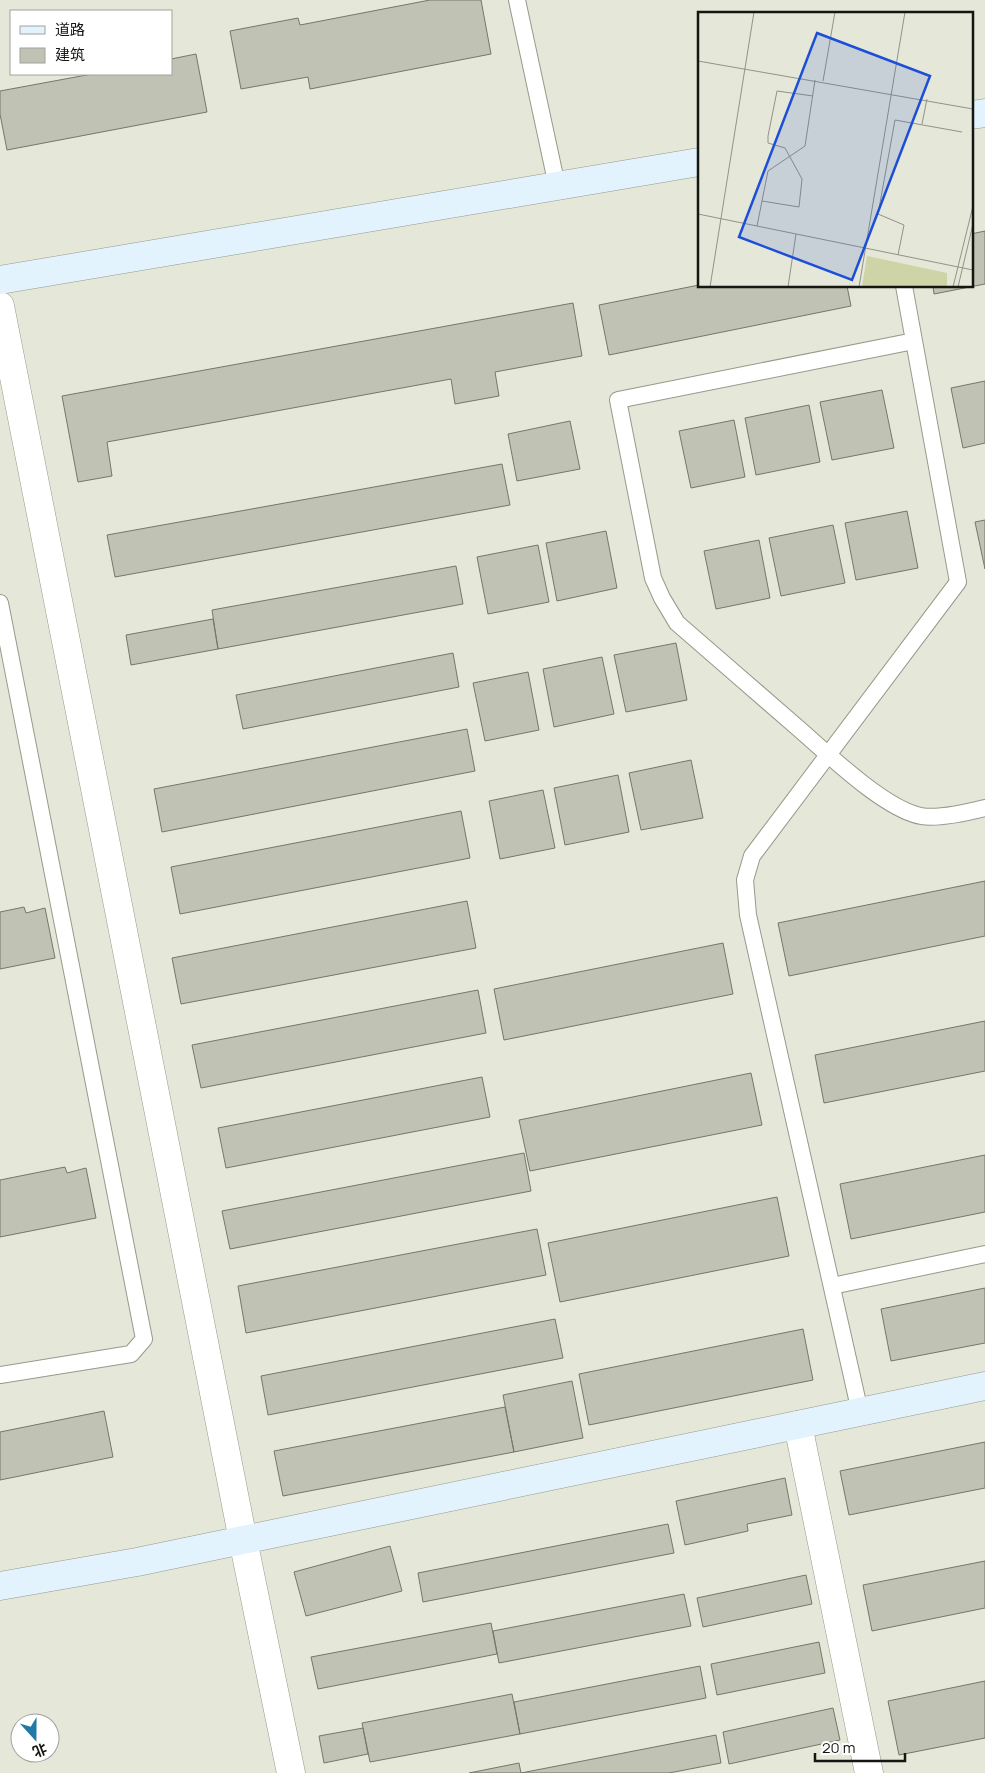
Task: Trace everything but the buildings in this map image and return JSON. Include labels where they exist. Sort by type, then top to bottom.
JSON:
[{"type":"street","points":[[972,115],[985,113]]},
{"type":"street","points":[[0,280],[698,162]]},
{"type":"street","points":[[0,306],[243,1540],[291,1773]]},
{"type":"street","points":[[0,1586],[137,1562],[985,1386]]},
{"type":"street","points":[[798,1425],[869,1773]]},
{"type":"lane","points":[[517,0],[557,186]]},
{"type":"lane","points":[[860,1412],[748,915],[745,880],[752,856],[958,582],[904,288]]},
{"type":"lane","points":[[914,341],[618,400],[653,578],[677,623],[828,754],[870,789],[897,807],[922,816],[957,814],[985,808]]},
{"type":"lane","points":[[0,604],[144,1339],[131,1354],[0,1375]]},
{"type":"lane","points":[[832,1286],[985,1254]]}]
